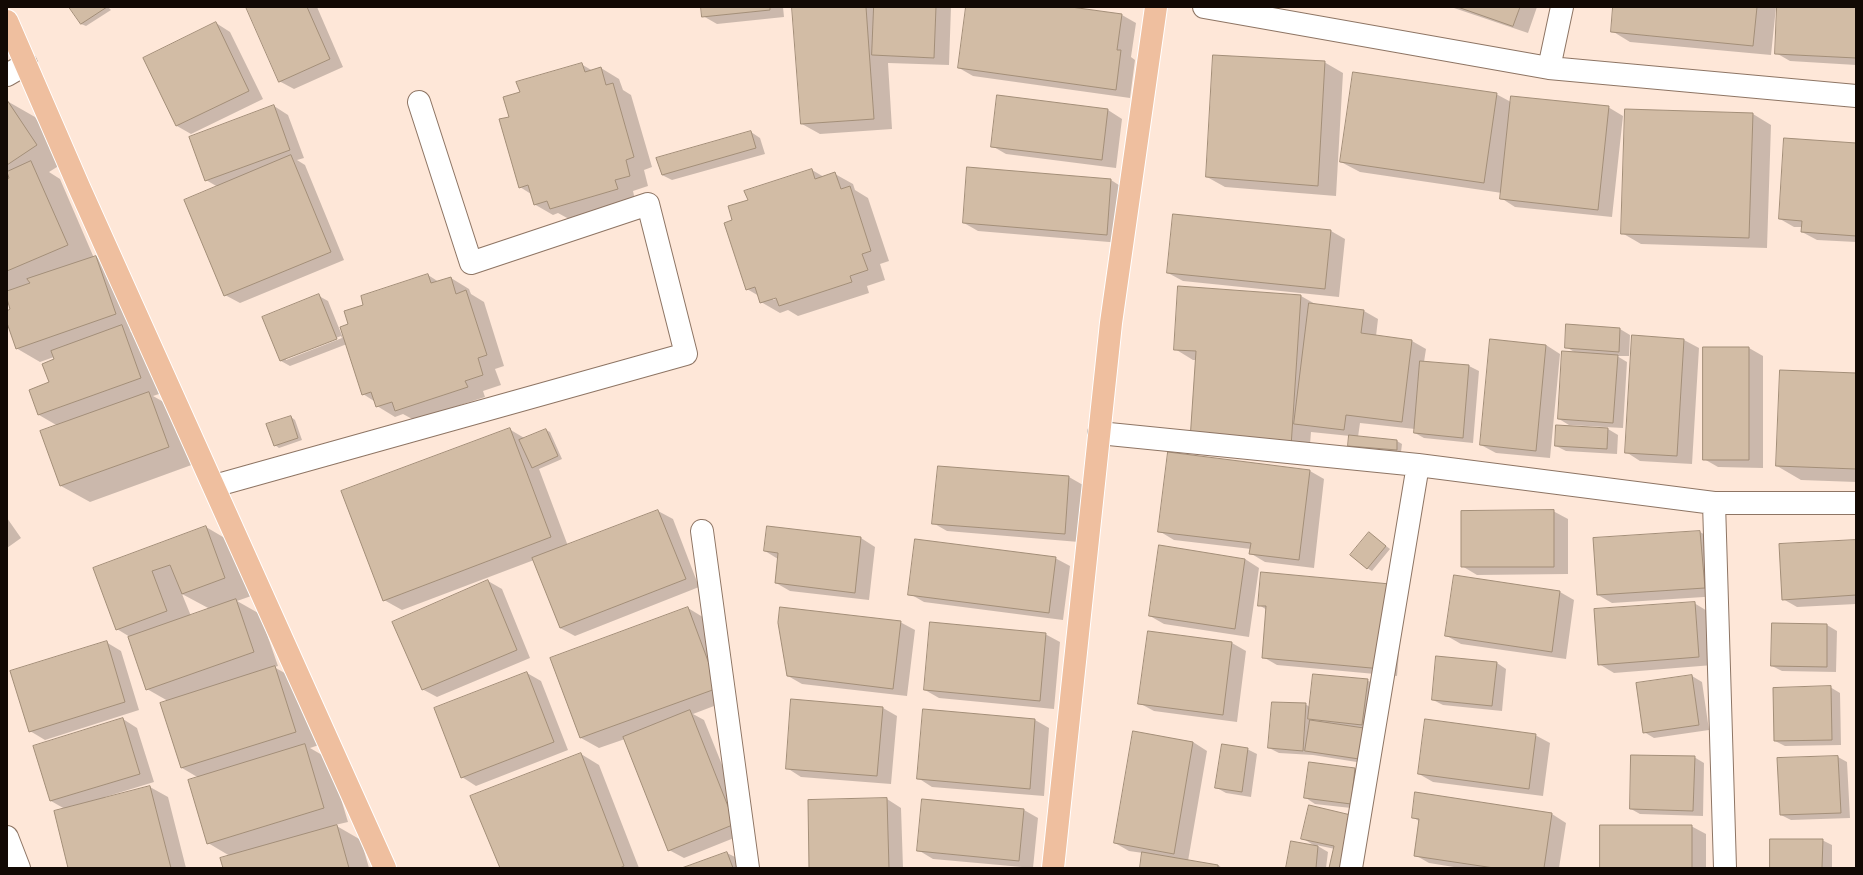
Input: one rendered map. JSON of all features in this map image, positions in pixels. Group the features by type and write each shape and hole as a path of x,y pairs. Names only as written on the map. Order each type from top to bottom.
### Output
{"main road":[{"path":"1053,868 1111,323 1156,7"},
{"path":"7,21 385,868"}],"street":[{"path":"1204,7 1549,68 1856,96"},
{"path":"1549,68 1562,7"},
{"path":"7,75 26,64"},
{"path":"214,486 686,354 648,204 471,263 419,102"},
{"path":"1099,433 1418,465 1714,503 1856,503"},
{"path":"1351,868 1418,465"},
{"path":"1714,503 1725,868"},
{"path":"702,531 748,868"},
{"path":"7,837 19,868"}],"building":[{"path":"69,7 107,7 81,24"},
{"path":"246,7 307,7 330,59 279,82"},
{"path":"701,7 770,7 770,10 702,17"},
{"path":"792,7 866,7 874,119 801,124"},
{"path":"874,7 936,7 934,58 872,55"},
{"path":"966,7 1071,7 1122,14 1117,50 1121,50 1116,90 958,68"},
{"path":"1458,7 1520,7 1513,26"},
{"path":"1613,7 1757,7 1753,46 1611,32"},
{"path":"1777,7 1856,7 1856,58 1775,54"},
{"path":"216,22 249,91 176,126 143,58"},
{"path":"1213,55 1325,61 1318,186 1206,177"},
{"path":"582,63 585,72 601,67 606,85 613,83 634,157 626,160 630,176 615,180 618,189 550,209 547,201 534,205 528,185 519,188 499,119 509,117 503,97 520,92 516,82"},
{"path":"1353,72 1497,93 1484,183 1340,162"},
{"path":"997,95 1108,109 1102,160 991,147"},
{"path":"1511,96 1609,106 1598,210 1500,199"},
{"path":"7,100 37,145 7,165"},
{"path":"274,105 290,150 205,181 189,137"},
{"path":"1625,109 1753,113 1749,238 1621,234"},
{"path":"751,131 756,148 662,175 656,158"},
{"path":"1784,138 1856,143 1856,236 1801,232 1802,221 1779,219"},
{"path":"291,155 331,252 224,296 184,200"},
{"path":"31,161 68,245 7,271 7,179 9,178 7,172"},
{"path":"967,167 1111,179 1107,235 963,223"},
{"path":"812,169 815,179 835,172 841,189 850,186 871,251 862,254 868,270 850,276 852,282 779,306 776,298 760,303 755,287 746,290 724,223 732,220 728,206 748,200 744,191"},
{"path":"1173,214 1331,230 1325,289 1167,273"},
{"path":"96,256 116,314 16,349 7,323 7,311 10,309 7,299 7,291 30,283 27,279"},
{"path":"428,274 431,283 451,277 456,294 466,290 487,355 478,358 483,375 465,381 468,387 395,411 392,402 376,407 371,392 362,395 340,327 348,324 344,311 363,305 361,296"},
{"path":"1178,286 1301,295 1291,447 1190,440 1196,351 1174,350"},
{"path":"319,294 337,339 280,361 262,317"},
{"path":"1309,303 1364,310 1361,333 1412,340 1402,422 1346,415 1344,430 1294,424"},
{"path":"1566,324 1620,328 1619,352 1565,348"},
{"path":"122,325 141,378 38,415 29,390 49,382 42,364 54,359 51,351"},
{"path":"1632,335 1684,339 1677,456 1625,453"},
{"path":"1490,339 1546,345 1536,451 1480,445"},
{"path":"1703,347 1749,347 1749,460 1703,460"},
{"path":"1562,351 1618,355 1613,423 1558,419"},
{"path":"1420,361 1469,365 1463,438 1414,433"},
{"path":"1780,370 1856,373 1856,469 1776,466"},
{"path":"149,392 169,447 60,486 40,431"},
{"path":"291,416 298,438 274,446 266,424"},
{"path":"1556,425 1608,428 1607,449 1555,446"},
{"path":"510,428 551,537 383,601 341,491"},
{"path":"546,429 558,456 532,468 519,440"},
{"path":"1349,435 1397,440 1397,450 1348,446"},
{"path":"1168,452 1310,470 1299,560 1249,554 1251,543 1158,532"},
{"path":"938,466 1069,476 1065,534 932,524"},
{"path":"658,510 686,579 560,628 532,558"},
{"path":"1554,510 1554,567 1461,567 1461,511"},
{"path":"206,526 225,578 182,594 170,565 152,571 167,611 116,630 93,568"},
{"path":"767,526 861,537 855,593 775,583 778,553 764,551"},
{"path":"1700,531 1705,588 1597,595 1593,538"},
{"path":"1369,532 1386,546 1367,569 1350,555"},
{"path":"915,539 1056,557 1049,613 908,595"},
{"path":"1856,540 1856,595 1782,600 1779,544"},
{"path":"1159,545 1245,559 1235,629 1149,616"},
{"path":"1261,572 1390,584 1382,669 1262,658 1266,606 1258,606"},
{"path":"1454,575 1560,591 1552,652 1445,636"},
{"path":"488,580 517,650 422,690 392,622"},
{"path":"236,599 254,652 146,690 128,637"},
{"path":"1695,602 1699,657 1598,665 1594,609"},
{"path":"688,607 718,688 580,738 550,658"},
{"path":"780,607 901,621 893,689 787,676 778,623"},
{"path":"930,622 1046,633 1040,701 924,690"},
{"path":"1772,623 1827,624 1827,667 1771,666"},
{"path":"1148,631 1232,642 1223,715 1138,704"},
{"path":"107,641 125,702 29,732 10,671"},
{"path":"1436,656 1497,662 1492,706 1432,700"},
{"path":"275,666 296,732 181,768 160,703"},
{"path":"527,672 554,742 461,778 434,708"},
{"path":"1313,674 1368,679 1362,725 1308,719"},
{"path":"1692,675 1699,725 1643,733 1636,683"},
{"path":"1831,686 1832,740 1774,741 1773,688"},
{"path":"791,699 883,707 877,776 786,769"},
{"path":"1272,702 1306,703 1303,751 1268,748"},
{"path":"923,709 1035,719 1030,789 917,779"},
{"path":"690,710 735,824 668,851 623,737"},
{"path":"123,718 140,774 50,801 33,746"},
{"path":"1425,719 1536,734 1529,789 1418,774"},
{"path":"1310,720 1364,728 1359,759 1305,751"},
{"path":"1133,731 1193,742 1174,854 1114,843"},
{"path":"305,744 324,808 207,844 188,780"},
{"path":"1222,744 1248,748 1242,792 1215,788"},
{"path":"581,753 624,866 620,868 500,868 470,796"},
{"path":"1631,755 1695,756 1693,811 1630,809"},
{"path":"1838,756 1841,813 1780,815 1777,758"},
{"path":"1309,762 1355,768 1351,804 1304,798"},
{"path":"150,786 171,868 68,868 54,811"},
{"path":"1415,792 1552,813 1544,868 1494,868 1414,856 1419,819 1412,818"},
{"path":"887,798 889,868 809,868 808,800"},
{"path":"922,799 1024,809 1019,861 917,851"},
{"path":"1309,805 1355,816 1342,868 1329,868 1334,846 1301,839"},
{"path":"337,825 349,868 223,868 220,858"},
{"path":"1600,825 1692,825 1692,868 1600,868"},
{"path":"1770,839 1823,839 1822,868 1770,868"},
{"path":"1291,841 1318,846 1316,868 1286,868"},
{"path":"727,852 733,868 682,868"},
{"path":"1142,852 1218,865 1218,868 1140,868"}]}
